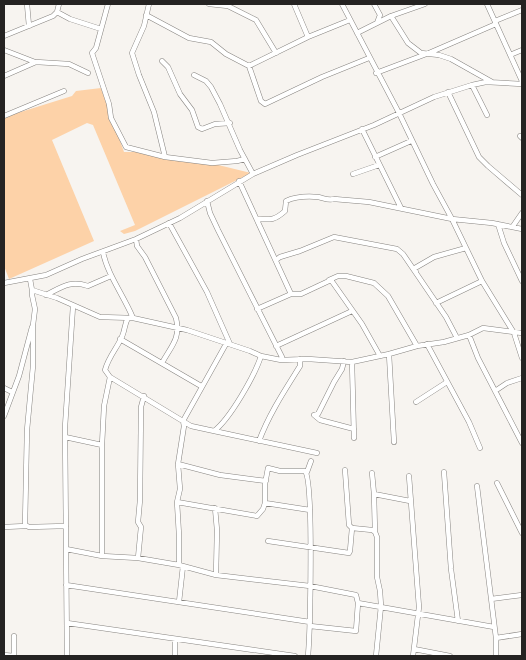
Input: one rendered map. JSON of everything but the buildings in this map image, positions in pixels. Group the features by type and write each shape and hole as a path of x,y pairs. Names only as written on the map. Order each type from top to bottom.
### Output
{"street":[{"path":"27,4 29,26"},
{"path":"4,36 53,16 57,12 59,4"},
{"path":"108,4 96,48 92,53 109,104 111,118 126,147 165,157 212,163 245,159"},
{"path":"149,4 144,26 132,53 154,112 165,157"},
{"path":"209,4 228,6 256,20 276,53"},
{"path":"294,4 308,37"},
{"path":"342,4 358,32 376,73 482,281 514,333 522,358"},
{"path":"374,4 380,15 377,24"},
{"path":"358,32 415,5 425,4"},
{"path":"4,283 30,280 46,275 136,240 253,174 374,125 448,92 486,82 522,83 487,4"},
{"path":"376,73 429,53 522,10"},
{"path":"57,12 70,19 101,29"},
{"path":"146,15 189,38 211,42 226,54 249,66 262,101 265,104 322,77 369,58"},
{"path":"391,16 408,43 421,53 429,53 460,63 494,83"},
{"path":"249,66 308,37 350,20"},
{"path":"4,50 36,62 69,64 88,73"},
{"path":"510,55 522,50"},
{"path":"162,61 168,67 180,94 192,110 198,127 202,129 214,124 230,124"},
{"path":"4,76 36,62"},
{"path":"194,75 206,81 211,87 253,174"},
{"path":"483,76 486,82"},
{"path":"472,85 487,115"},
{"path":"4,116 64,91"},
{"path":"448,92 479,157 522,195"},
{"path":"362,129 401,208"},
{"path":"375,157 411,141"},
{"path":"353,174 379,164"},
{"path":"239,181 291,294"},
{"path":"258,219 271,220 280,216 285,211 286,202 296,196 369,202 452,219 513,226 522,229"},
{"path":"207,201 210,213 282,357 281,360"},
{"path":"513,226 522,213"},
{"path":"169,223 207,292 228,344"},
{"path":"498,224 504,243 522,281"},
{"path":"276,260 334,237 397,249 403,254 436,302 457,338"},
{"path":"136,240 137,246 176,318 178,329 173,345 162,363"},
{"path":"416,274 417,266 434,257 466,248"},
{"path":"103,252 112,276 121,292 130,318"},
{"path":"46,295 65,285 78,283 88,286 112,276"},
{"path":"257,309 291,294 301,294 338,276 346,276 374,283 388,296 417,346"},
{"path":"26,526 25,475 35,309 30,280"},
{"path":"327,281 330,280 352,311 372,340 380,356"},
{"path":"436,302 482,281"},
{"path":"32,290 57,298 100,317 130,318 178,329 261,356 281,360 300,359 352,362 457,338 483,328 522,333"},
{"path":"67,656 65,437 73,306"},
{"path":"276,346 352,311"},
{"path":"130,318 124,325 123,335 107,362 105,370 110,377 191,426 317,453"},
{"path":"4,416 19,376 33,325"},
{"path":"468,335 522,443"},
{"path":"120,338 201,386"},
{"path":"179,602 181,566 177,502 180,489 178,464 182,447 183,421 201,386 228,344"},
{"path":"427,344 469,422 480,448"},
{"path":"389,354 394,442"},
{"path":"214,432 252,378 261,356"},
{"path":"259,441 271,413 300,366 300,359"},
{"path":"344,362 318,414 314,415 320,420 354,429"},
{"path":"352,362 354,438"},
{"path":"102,556 102,445 104,406 110,377"},
{"path":"495,391 507,383 522,378"},
{"path":"416,402 447,382"},
{"path":"4,388 12,392"},
{"path":"138,558 141,527 138,522 138,514 140,500 141,407 144,396"},
{"path":"65,437 102,445"},
{"path":"308,656 310,624 310,510 307,472 311,461"},
{"path":"178,464 220,475 266,481"},
{"path":"177,502 257,516 265,503 268,468 280,471 307,472"},
{"path":"268,541 349,553 352,528 349,525 345,470"},
{"path":"372,472 378,552 377,576 381,606 376,656"},
{"path":"444,472 451,569 458,621"},
{"path":"409,476 418,595 418,614 412,656"},
{"path":"497,483 522,533"},
{"path":"477,486 496,638 496,656"},
{"path":"374,494 410,501"},
{"path":"265,503 310,510"},
{"path":"215,508 217,530 216,575"},
{"path":"4,527 66,526"},
{"path":"352,528 375,532"},
{"path":"66,549 102,556 138,558 216,575 310,586 354,594 358,603 356,631 66,585"},
{"path":"491,599 522,595"},
{"path":"358,603 494,627"},
{"path":"67,624 295,656"},
{"path":"496,638 522,634"},
{"path":"4,655 14,656 14,636"},
{"path":"175,640 175,656"},
{"path":"414,649 450,656"}],"shaded area":[{"path":"101,88 124,152 141,152 183,162 206,162 251,173 135,231 124,234 120,231 135,225 93,125 87,123 52,140 94,241 9,279 4,266 4,119 11,115 72,96 76,91"}]}
